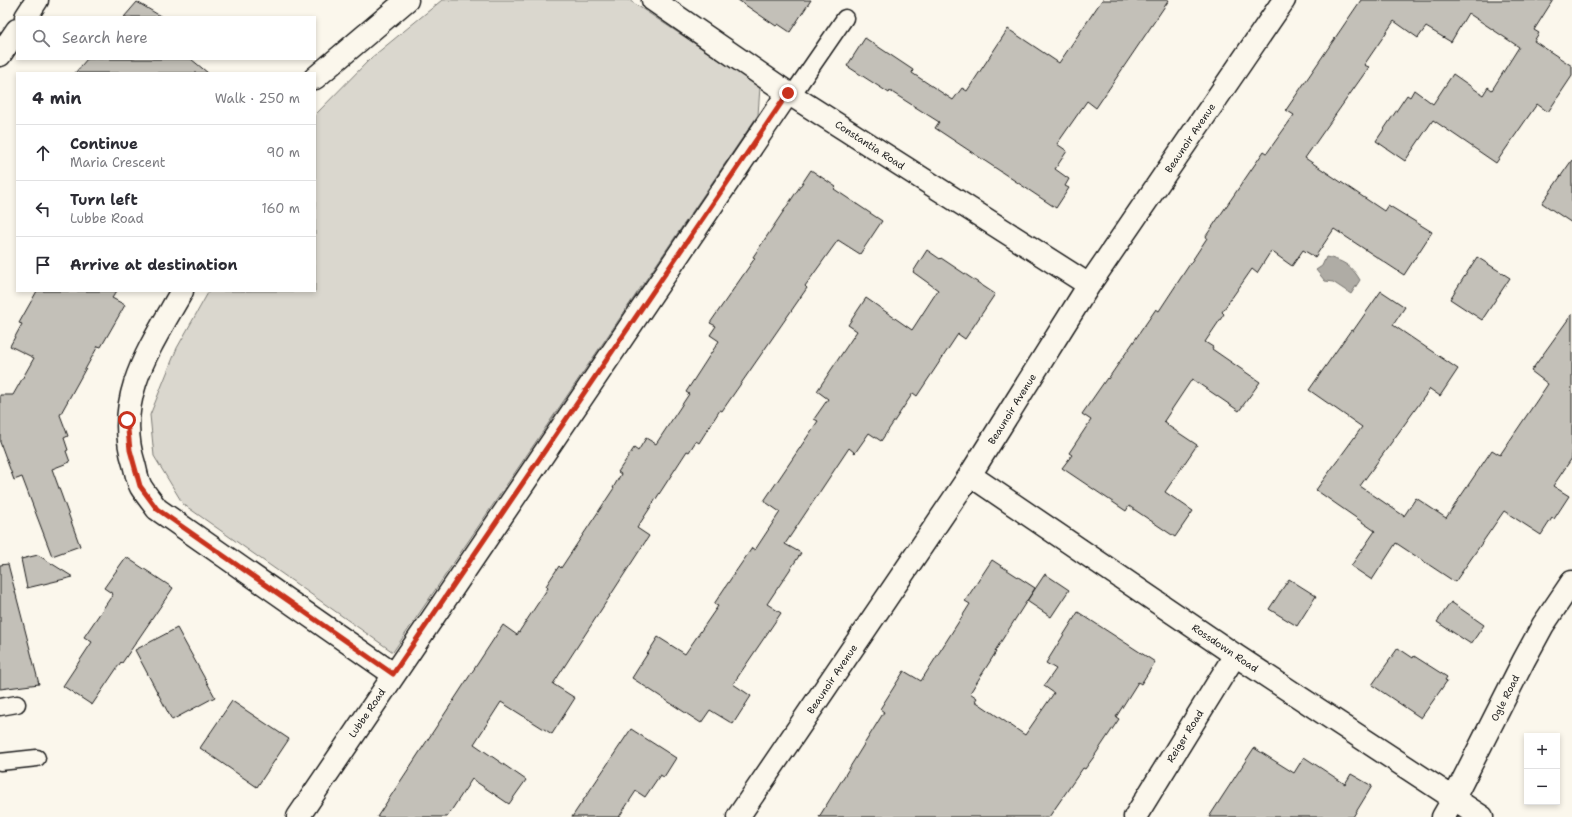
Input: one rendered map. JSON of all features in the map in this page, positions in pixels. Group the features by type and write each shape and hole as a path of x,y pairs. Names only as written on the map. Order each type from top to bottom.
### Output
{"street":[{"path":"27,16 37,0"},
{"path":"316,77 407,0"},
{"name":"Constantia Road","path":"653,0 790,94 1089,285"},
{"name":"Beaunoir Avenue","path":"738,817 970,476 1089,285 1284,0"},
{"path":"0,55 16,31"},
{"name":"Lubbe Road","path":"298,817 393,674 790,94"},
{"path":"181,292 143,361 133,388 127,420 130,450 140,486 157,509 393,674"},
{"name":"Rossdown Road","path":"970,476 1235,655 1482,817"},
{"name":"Ogle Road","path":"1443,817 1543,625 1572,582"},
{"name":"Reiger Road","path":"1135,817 1235,655"}],"lane":[{"path":"790,94 845,18"},
{"path":"0,707 17,704"},
{"path":"0,762 37,758"}],"shaded area":[{"path":"442,0 629,0 760,87 758,115 393,652 183,504 154,456 150,415 177,348 208,292 316,292 316,114 371,58"},
{"path":"1326,257 1346,264 1357,275 1360,280 1351,294 1333,282 1325,281 1316,270 1322,266"}],"building":[{"path":"738,0 811,0 790,32 778,24 776,26"},
{"path":"1102,0 1169,0 1096,108 1087,101 1057,144 1067,151 1055,169 1069,179 1065,186 1069,188 1056,208 935,128 939,122 890,91 889,93 847,66 865,38 913,70 912,73 953,100 962,88 967,91 1008,29 1059,63"},
{"path":"1361,0 1553,0 1534,30 1539,33 1534,41 1572,66 1572,76 1548,112 1537,104 1496,163 1433,120 1405,161 1376,141 1407,95 1410,97 1414,90 1433,104 1453,74 1483,95 1488,87 1492,90 1519,47 1468,13 1451,42 1426,27 1418,38 1394,21 1364,65 1369,67 1305,158 1384,211 1388,205 1432,232 1404,275 1334,229 1315,257 1303,250 1292,266 1271,251 1257,273 1252,269 1222,312 1224,314 1205,342 1213,347 1212,349 1260,382 1239,411 1192,379 1164,421 1168,424 1167,425 1197,445 1165,492 1193,511 1175,537 1129,506 1126,511 1062,468 1072,455 1069,453 1091,420 1082,414 1156,309 1159,311 1207,238 1206,236 1264,151 1267,153 1294,115 1286,110"},
{"path":"137,2 160,16 125,16"},
{"path":"86,60 192,60 207,72 76,72"},
{"path":"1572,160 1572,223 1542,203"},
{"path":"811,170 836,187 834,189 882,221 860,254 838,240 805,286 807,288 722,411 720,410 699,443 696,441 689,452 687,451 637,528 649,536 553,684 575,698 552,734 501,702 474,744 526,780 509,804 472,779 447,817 377,817 503,625 517,635 548,588 546,586 559,566 561,568 614,488 621,474 618,472 634,448 638,451 646,438 656,444 689,394 686,392 719,341 710,335 716,326 710,323 755,258 753,257"},
{"path":"927,250 995,294 965,339 958,334 917,396 913,393 881,441 869,433 855,453 849,448 785,544 801,553 767,604 781,613 733,684 751,696 733,724 710,710 701,723 632,678 658,637 685,654 718,606 714,604 732,577 752,548 755,550 780,512 764,501 818,421 814,419 828,399 817,391 857,331 848,325 866,298 912,330 938,290 913,272"},
{"path":"1477,257 1510,278 1482,320 1450,299"},
{"path":"1381,291 1405,307 1393,325 1458,369 1440,396 1430,389 1360,486 1404,516 1416,498 1446,518 1492,450 1500,455 1548,384 1531,371 1572,314 1572,458 1553,486 1569,496 1554,519 1552,518 1541,535 1504,511 1455,582 1396,543 1372,580 1351,566 1375,531 1316,490 1362,427 1309,390 1351,330 1353,331"},
{"path":"36,292 116,292 112,298 125,305 101,347 98,346 60,415 68,436 64,438 68,450 66,451 70,462 52,469 80,546 52,556 22,477 14,480 0,442 0,395 13,395 34,358 10,346 22,324 19,323"},
{"path":"38,555 73,577 27,588 21,559"},
{"path":"126,557 173,588 92,705 63,686 92,642 84,637 113,594 104,588"},
{"path":"992,560 1035,588 970,693 977,698 975,701 1025,735 1054,693 1044,686 1056,669 1046,663 1078,612 1155,662 1141,684 1138,682 1116,717 1119,719 1093,758 1085,769 1083,768 1049,817 819,817 884,712 880,709 904,671 921,681 970,604 965,601"},
{"path":"8,564 39,684 0,689 0,565"},
{"path":"1045,574 1069,590 1051,617 1027,601"},
{"path":"1289,579 1316,596 1297,626 1269,609"},
{"path":"1451,602 1484,625 1471,644 1437,622"},
{"path":"177,628 215,697 172,720 135,650"},
{"path":"1398,648 1413,658 1414,656 1447,677 1445,680 1447,681 1421,718 1372,685"},
{"path":"232,701 289,739 257,787 200,748"},
{"path":"631,729 676,758 664,777 660,775 645,797 636,791 619,817 572,817"},
{"path":"1254,748 1294,773 1304,757 1345,784 1351,774 1372,786 1353,817 1209,817"}],"route":[{"path":"127,420 130,450 140,486 157,509 393,674 788,93"}]}
